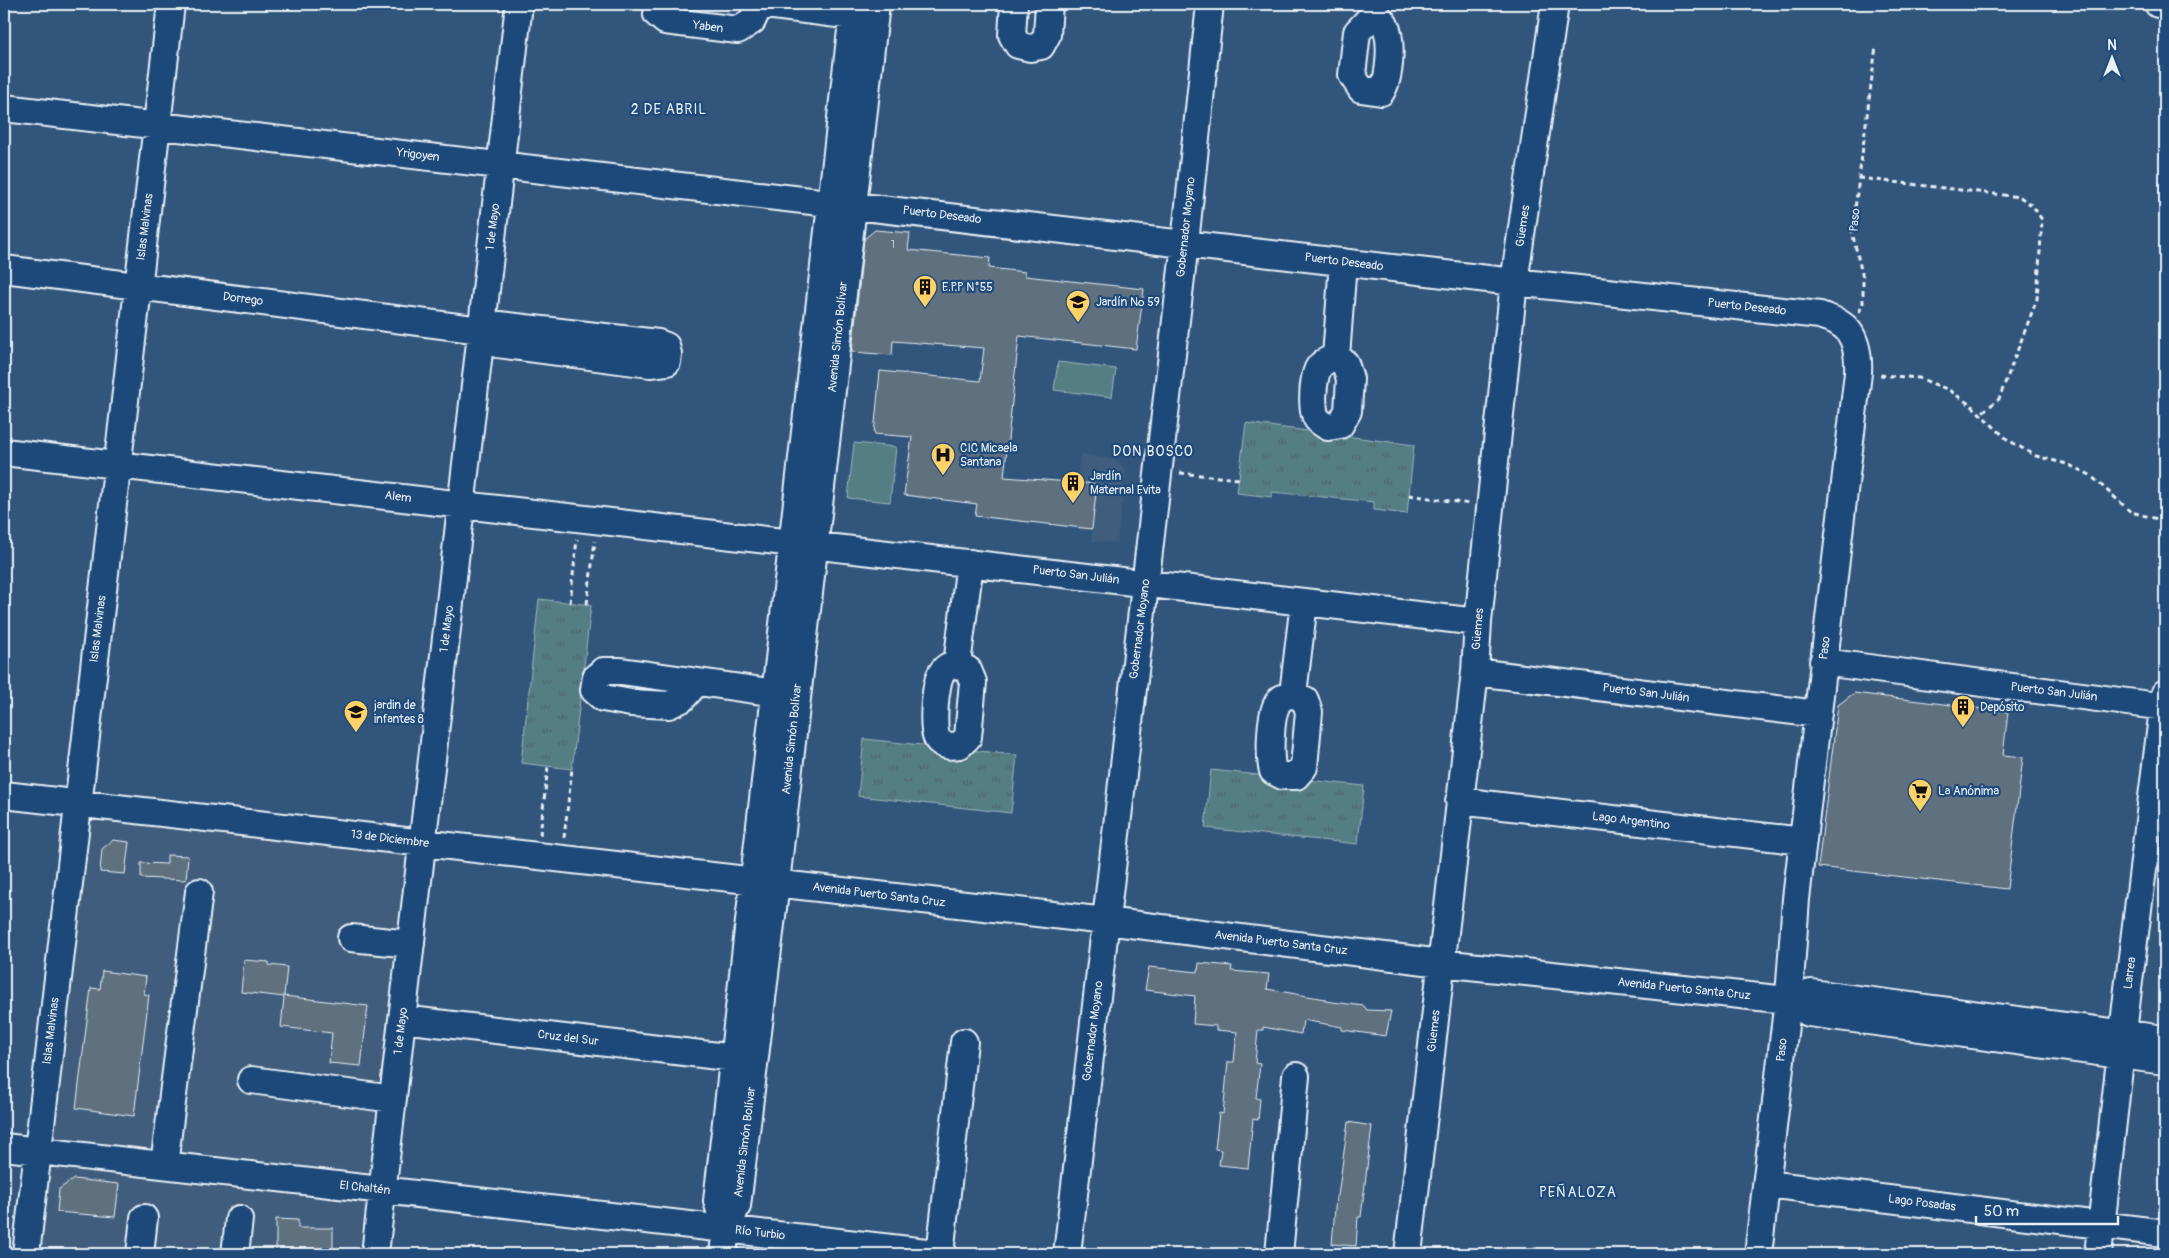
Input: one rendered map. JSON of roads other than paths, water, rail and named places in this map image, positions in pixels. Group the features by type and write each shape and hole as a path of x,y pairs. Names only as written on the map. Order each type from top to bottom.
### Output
{"street":[{"name":"Islas Malvinas","path":"26,1254 171,4"},
{"name":"1 de Mayo","path":"375,1254 519,4"},
{"name":"Yaben","path":"659,4 657,14 665,21 738,30 752,20 759,4 853,10"},
{"name":"Avenida Simón Bolívar","path":"842,204 876,4"},
{"path":"1014,4 1012,34 1018,45 1030,48 1041,46 1047,35 1049,4"},
{"name":"Gobernador Moyano","path":"1067,1254 1185,243 1210,4"},
{"name":"Güemes","path":"1408,1254 1475,672 1478,622 1514,282 1555,4"},
{"path":"2158,4 2165,5"},
{"name":"Avenida Simón Bolívar","path":"724,1242 717,1201 734,1058 765,882 804,544 842,204 853,10"},
{"name":"Yrigoyen","path":"4,108 842,204"},
{"name":"Puerto Deseado","path":"842,204 1514,282 1820,315 1840,323 1851,334"},
{"path":"1336,357 1343,262"},
{"name":"Dorrego","path":"4,269 481,330 499,325 658,343 666,346 667,362 650,364 497,344 481,330"},
{"name":"Paso","path":"1758,1254 1823,662 1858,373 1859,358 1851,334"},
{"name":"Alem","path":"4,452 804,544"},
{"name":"Avenida Simón Bolívar","path":"724,1242 737,1206 765,882 776,693 804,544"},
{"name":"Puerto San Julián","path":"804,544 1478,622"},
{"path":"957,664 970,563"},
{"path":"1293,694 1304,602"},
{"name":"Puerto San Julián","path":"1823,662 2165,702"},
{"name":"Puerto San Julián","path":"1475,672 1818,714"},
{"path":"696,683 776,693"},
{"name":"Larrea","path":"2098,1254 2122,1045 2154,863 2165,702"},
{"name":"13 de Diciembre","path":"4,794 765,882"},
{"name":"Lago Argentino","path":"1459,801 1803,841"},
{"name":"Avenida Puerto Santa Cruz","path":"765,882 1106,921 1441,963 1787,1000 1809,1013 2122,1045 2165,1039"},
{"path":"164,1165 199,892"},
{"path":"351,938 411,944"},
{"name":"Cruz del Sur","path":"402,1019 734,1058"},
{"path":"940,1254 964,1042"},
{"name":"Avenida Puerto Santa Cruz","path":"2122,1045 2165,1061"},
{"path":"1279,1254 1296,1076"},
{"path":"251,1080 393,1099"},
{"name":"El Chaltén","path":"4,1147 382,1190 724,1242"},
{"name":"Lago Posadas","path":"1767,1184 2165,1233"},
{"path":"140,1254 144,1218"},
{"path":"235,1254 239,1219"},
{"name":"Río Turbio","path":"724,1242 944,1254"}],"place":[{"name":"E.P.P N°55","path":"925,308"},
{"name":"Jardín Nº 59","path":"1078,323"},
{"name":"CIC Micaela Santana","path":"943,476"},
{"name":"Jardín Maternal Evita","path":"1073,504"},
{"name":"Depósito","path":"1963,728"},
{"name":"jardin de infantes 8","path":"356,733"},
{"name":"La Anónima","path":"1920,812"}],"district":[{"name":"2 DE ABRIL","path":"669,109"},
{"name":"DON BOSCO","path":"1153,451"},
{"name":"PEÑALOZA","path":"1578,1192"}]}
